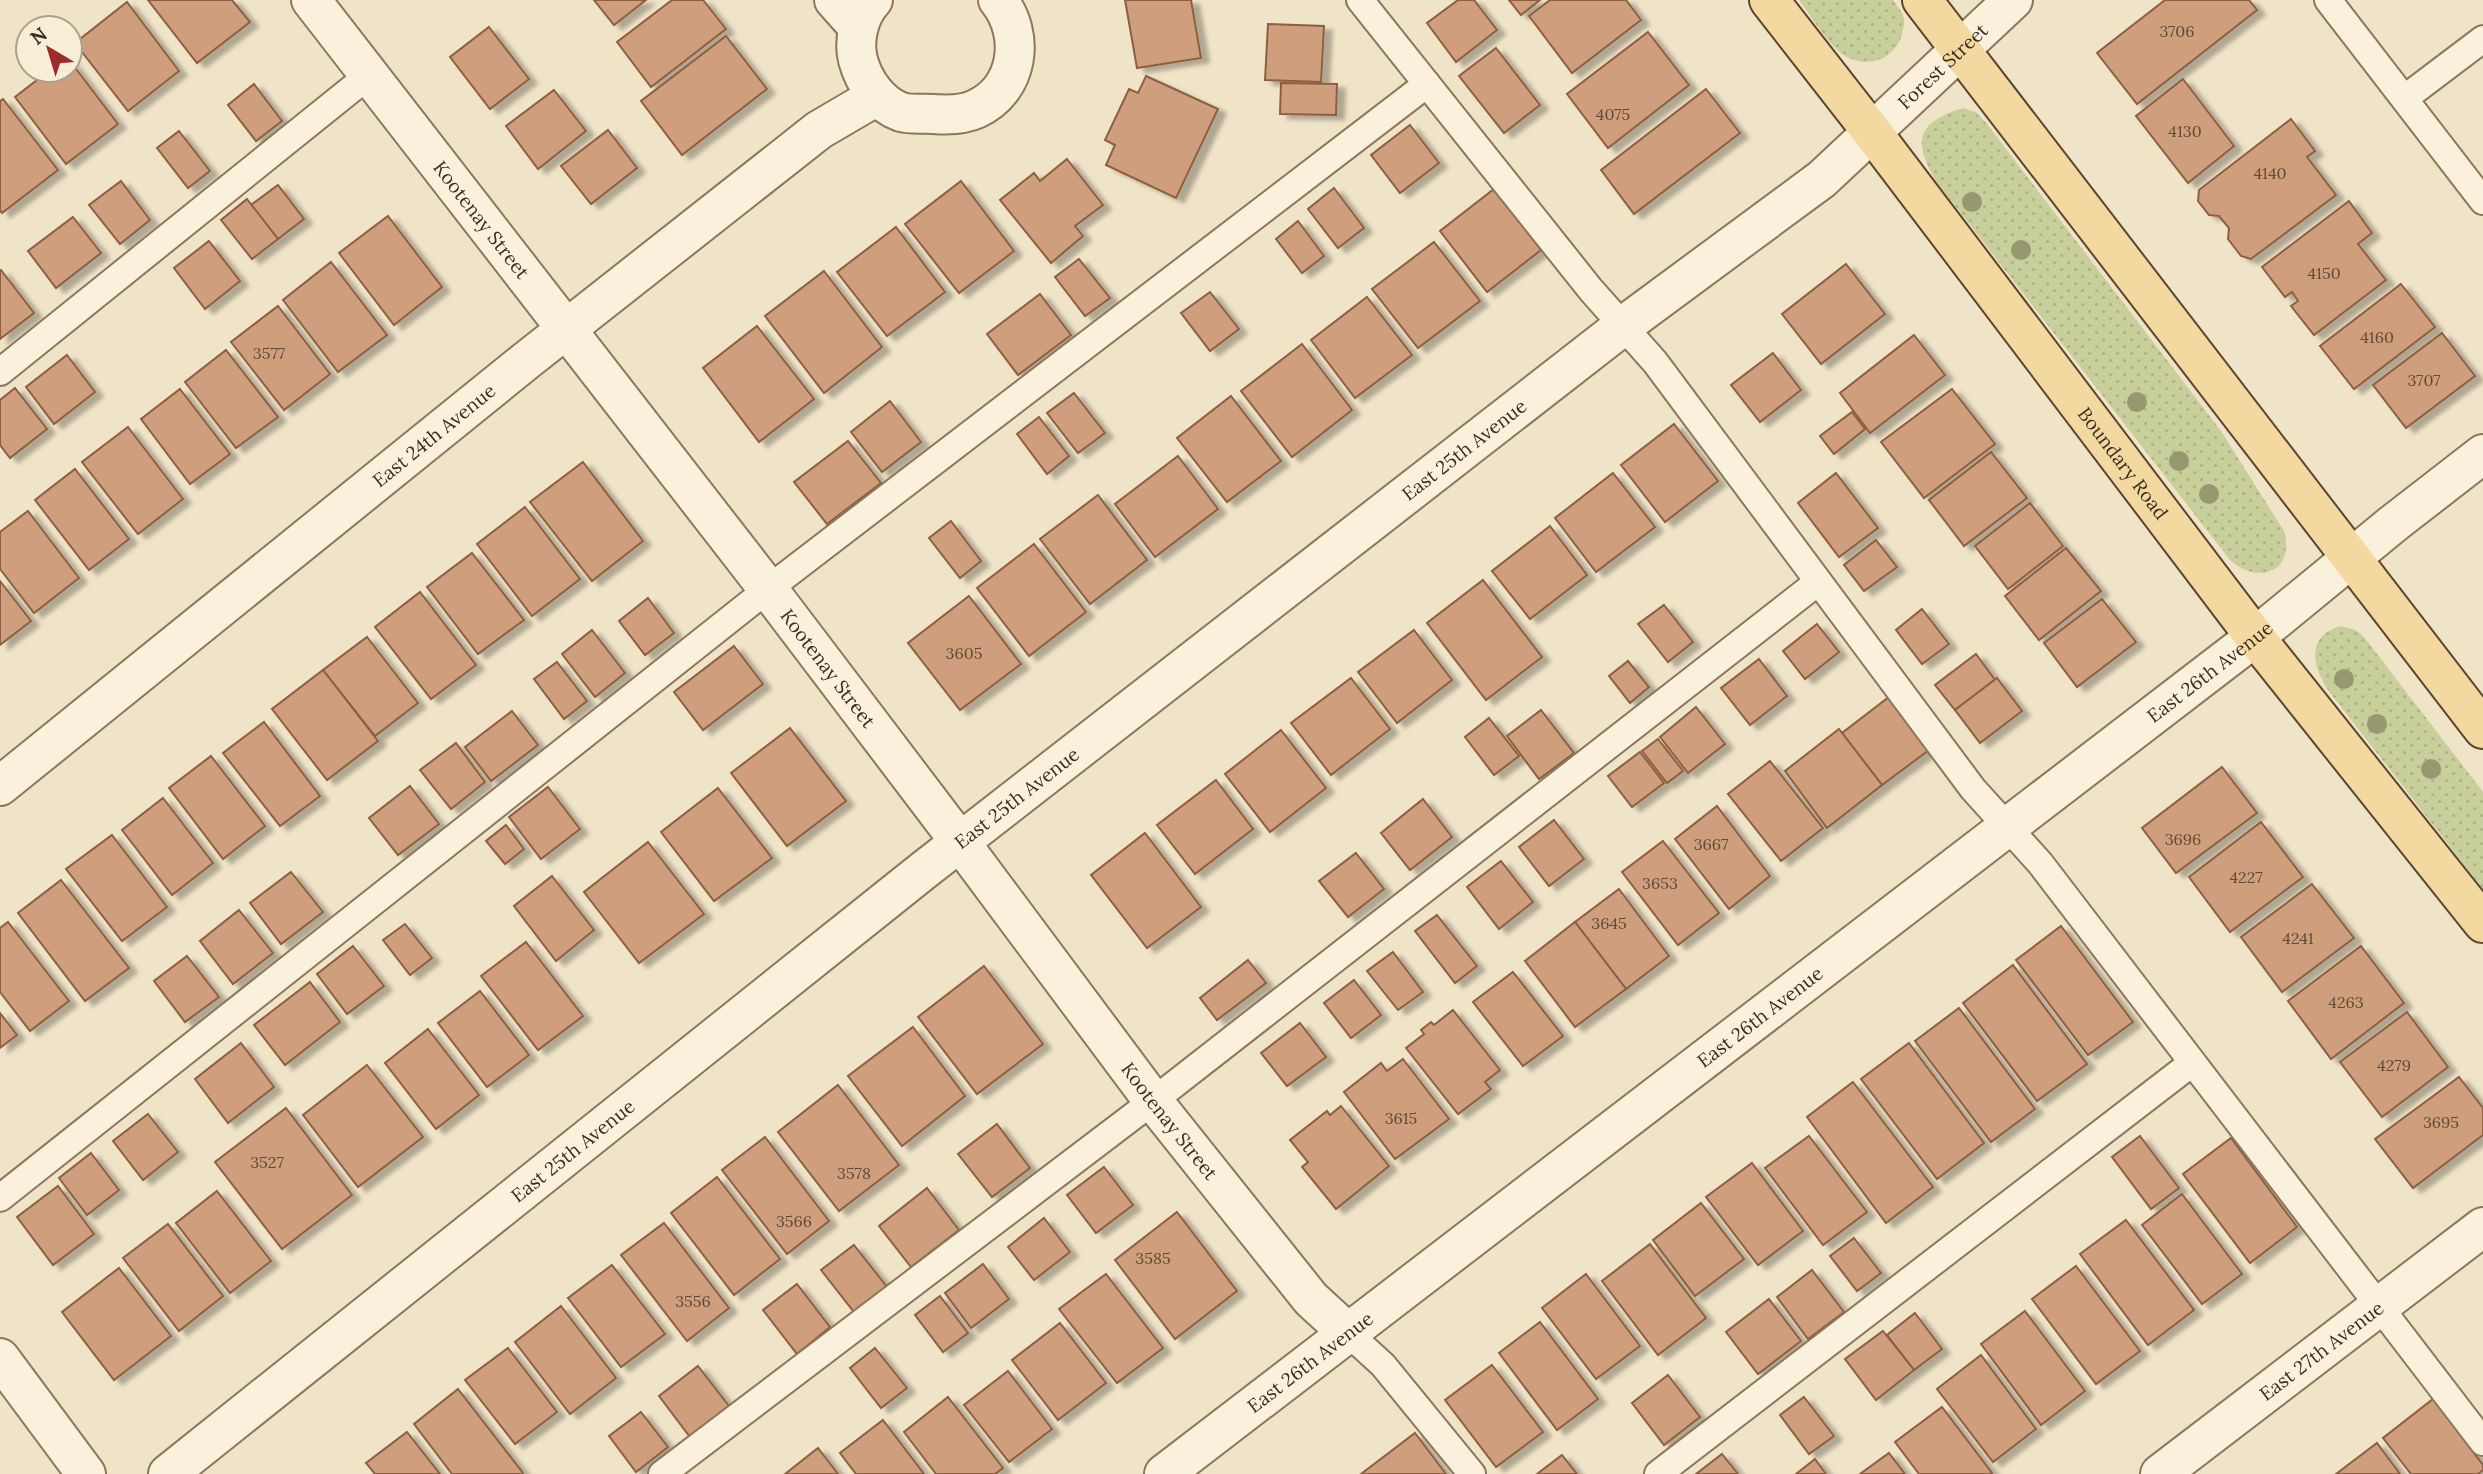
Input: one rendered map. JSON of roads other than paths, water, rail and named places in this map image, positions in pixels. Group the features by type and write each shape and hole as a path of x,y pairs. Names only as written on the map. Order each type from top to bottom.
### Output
{"main road":[{"name":"Boundary Road","path":"1769,0 2255,637 2483,923"},
{"path":"1922,0 2483,729"}],"street":[{"name":"Kootenay Street","path":"311,0 768,589 1153,1101 1311,1299 1348,1333"},
{"path":"855,9 856,52 863,76 877,96 901,111 949,115 976,109 999,92 1013,68 1016,40 1009,13 998,0"},
{"name":"Forest Street","path":"1872,132 2013,0"},
{"name":"East 24th Avenue","path":"0,786 566,329 819,130 877,96"},
{"name":"East 25th Avenue","path":"168,1474 960,842 1623,326 1822,178 1872,132"},
{"name":"East 26th Avenue","path":"1164,1474 2255,637 2483,454"},
{"name":"East 27th Avenue","path":"2160,1474 2483,1227"},
{"path":"0,1358 86,1474"}],"lane":[{"path":"1360,0 1591,290 1655,362 1973,789 2040,863 2483,1442"},
{"path":"2328,0 2483,201"},
{"path":"2406,98 2483,39"},
{"path":"0,372 369,75"},
{"path":"0,1198 768,589 1427,84"},
{"path":"662,1474 1153,1101 1818,582"},
{"path":"1658,1474 2192,1063"},
{"path":"1348,1333 1383,1365 1472,1474"}]}
